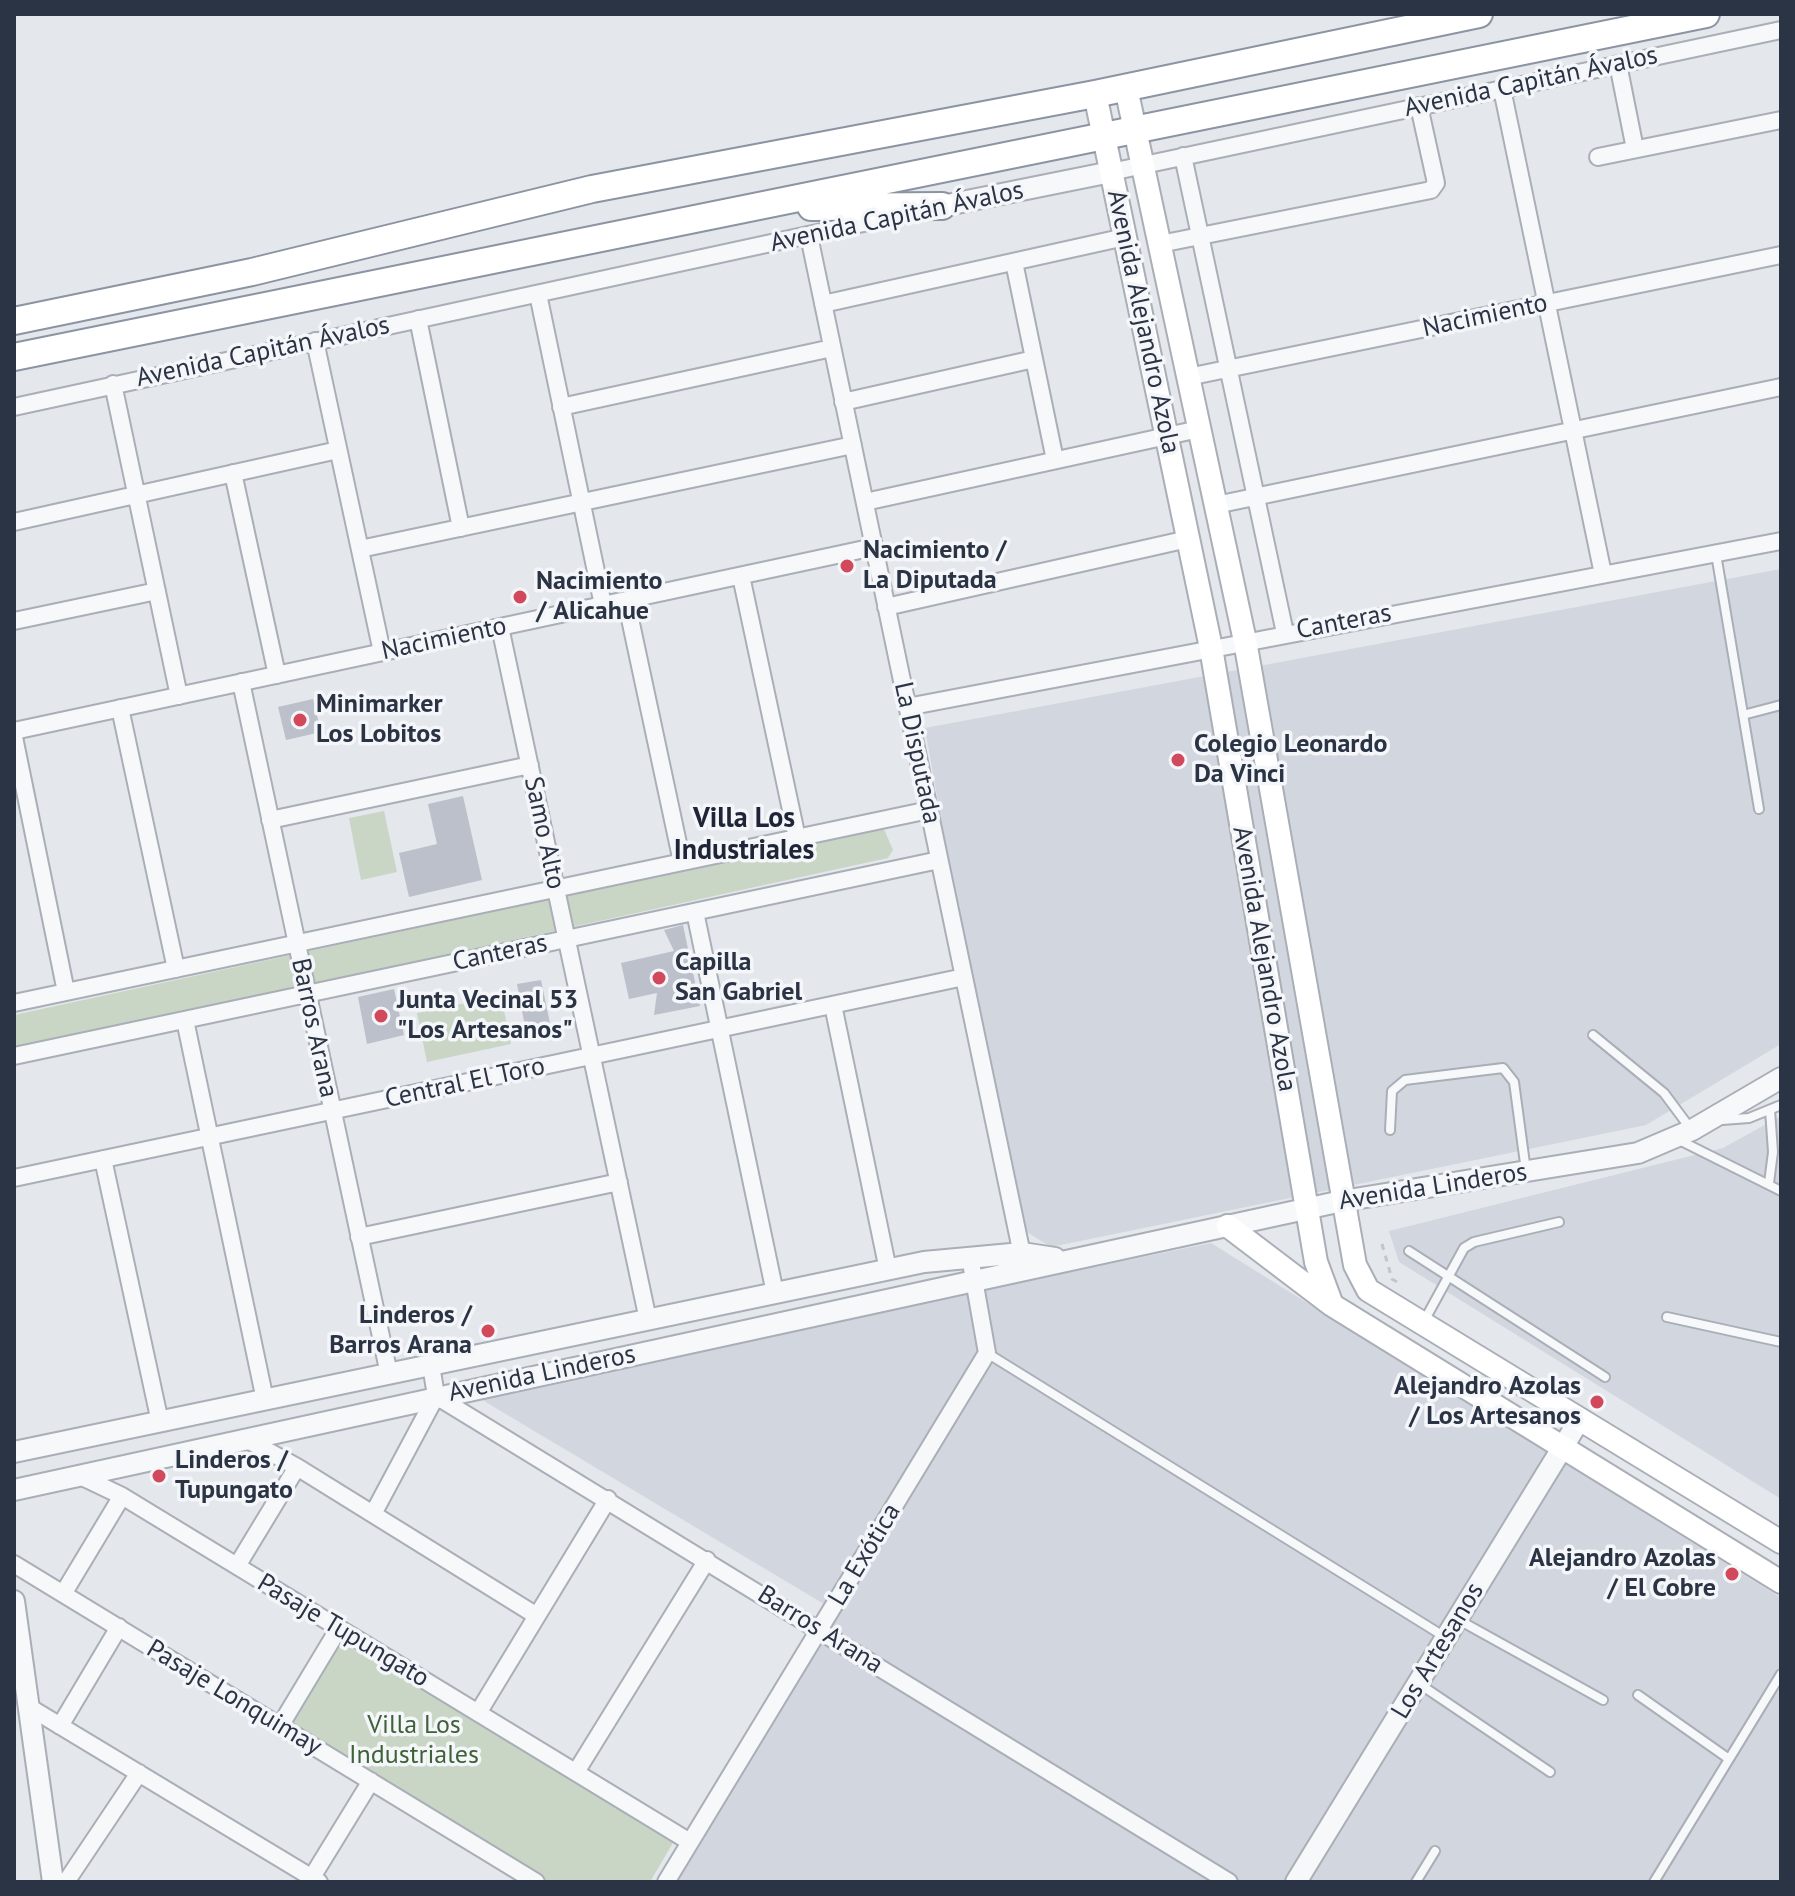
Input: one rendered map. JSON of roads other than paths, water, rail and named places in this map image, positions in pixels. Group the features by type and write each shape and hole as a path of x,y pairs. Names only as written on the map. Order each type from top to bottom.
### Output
{"highway":[{"path":"14,321 252,272 592,189 1126,88 1479,14"},
{"name":"Avenida Capitán Ávalos","path":"14,357 1706,14"},
{"path":"747,208 942,206"}],"main road":[{"name":"Avenida Alejandro Azola","path":"1126,88 1245,641 1355,1265 1368,1290 1781,1542"},
{"name":"Avenida Alejandro Azola","path":"1095,94 1211,648 1316,1262 1332,1305"},
{"path":"1228,1226 1332,1305 1781,1582"}],"street":[{"name":"Avenida Capitán Ávalos","path":"14,407 942,206 1781,30"},
{"path":"1618,64 1635,149"},
{"path":"1502,89 1603,574"},
{"path":"1160,244 1431,190 1436,183 1419,106"},
{"path":"1598,157 1781,120"},
{"path":"1183,156 1285,633"},
{"name":"La Disputada","path":"809,236 1023,1262"},
{"path":"823,304 1125,237"},
{"name":"Nacimiento","path":"1188,377 1781,255"},
{"path":"1014,262 1055,460"},
{"path":"538,294 603,605"},
{"path":"418,319 461,528"},
{"path":"315,341 382,652"},
{"path":"561,407 832,348"},
{"path":"843,402 1034,359"},
{"path":"113,384 179,696"},
{"path":"1216,505 1781,387"},
{"path":"865,502 1199,429"},
{"path":"360,549 853,445"},
{"path":"14,522 338,450"},
{"path":"233,473 277,675"},
{"path":"886,607 1188,539"},
{"name":"Canteras","path":"907,707 1781,541"},
{"name":"Nacimiento","path":"14,734 120,708 874,547"},
{"path":"741,576 797,838"},
{"path":"14,621 157,591"},
{"path":"626,600 682,862"},
{"name":"Samo Alto","path":"500,627 648,1320"},
{"name":"Barros Arana","path":"241,682 389,1374"},
{"path":"120,708 176,969"},
{"path":"14,734 66,992"},
{"path":"270,820 530,765"},
{"name":"Canteras","path":"14,1003 929,810"},
{"name":"Canteras","path":"14,1056 939,860"},
{"path":"695,912 775,1293"},
{"name":"Central El Toro","path":"14,1178 964,977"},
{"path":"833,1005 888,1270"},
{"path":"185,1020 265,1400"},
{"name":"Avenida Linderos","path":"14,1452 888,1270 970,1257 1023,1262 1071,1260 1342,1201 1638,1153 1692,1130 1781,1078"},
{"path":"103,1159 160,1422"},
{"path":"359,1237 619,1182"},
{"path":"970,1257 987,1353"},
{"name":"Avenida Linderos","path":"14,1490 76,1474 974,1281 1023,1262"},
{"name":"La Exótica","path":"666,1882 987,1353"},
{"path":"373,1514 436,1396 431,1365"},
{"name":"Barros Arana","path":"436,1396 1229,1882"},
{"name":"Los Artesanos","path":"1296,1882 1580,1419"},
{"path":"244,1438 297,1467 537,1616"},
{"path":"237,1566 297,1467"},
{"name":"Pasaje Tupungato","path":"76,1474 122,1496 690,1842"},
{"path":"63,1594 122,1496"},
{"path":"478,1713 608,1499"},
{"path":"576,1772 707,1560"},
{"name":"Pasaje Lonquimay","path":"14,1564 536,1882"},
{"path":"14,1601 53,1882"},
{"path":"60,1726 119,1627"},
{"path":"280,1726 339,1628"},
{"path":"29,1707 314,1881 371,1781"},
{"path":"66,1882 139,1773"}],"lane":[{"path":"1716,553 1759,809"},
{"path":"1743,715 1781,705"},
{"path":"1593,1035 1664,1093 1692,1130 1781,1191"},
{"path":"1390,1130 1392,1091 1405,1080 1503,1068 1514,1082 1526,1172"},
{"path":"1692,1130 1749,1118 1781,1105"},
{"path":"1769,1183 1773,1152 1770,1110"},
{"path":"1423,1324 1464,1248 1474,1242 1559,1222"},
{"path":"1409,1251 1605,1377"},
{"path":"1667,1317 1781,1342"},
{"path":"987,1353 1446,1638"},
{"path":"1457,1619 1603,1700"},
{"path":"1654,1882 1781,1674"},
{"path":"1418,1683 1550,1772"},
{"path":"1638,1695 1729,1759"},
{"path":"1416,1882 1435,1851"}],"place":[{"name":"Nacimiento / La Diputada","path":"847,566"},
{"name":"Nacimiento / Alicahue","path":"520,597"},
{"name":"Minimarker Los Lobitos","path":"300,720"},
{"name":"Colegio Leonardo Da Vinci","path":"1178,760"},
{"name":"Capilla San Gabriel","path":"659,978"},
{"name":"Junta Vecinal 53 \"Los Artesanos\"","path":"381,1016"},
{"name":"Linderos / Barros Arana","path":"488,1331"},
{"name":"Alejandro Azolas / Los Artesanos","path":"1597,1402"},
{"name":"Linderos / Tupungato","path":"159,1476"},
{"name":"Alejandro Azolas / El Cobre","path":"1732,1574"}],"district":[{"name":"Villa Los Industriales","path":"744,835"}]}
